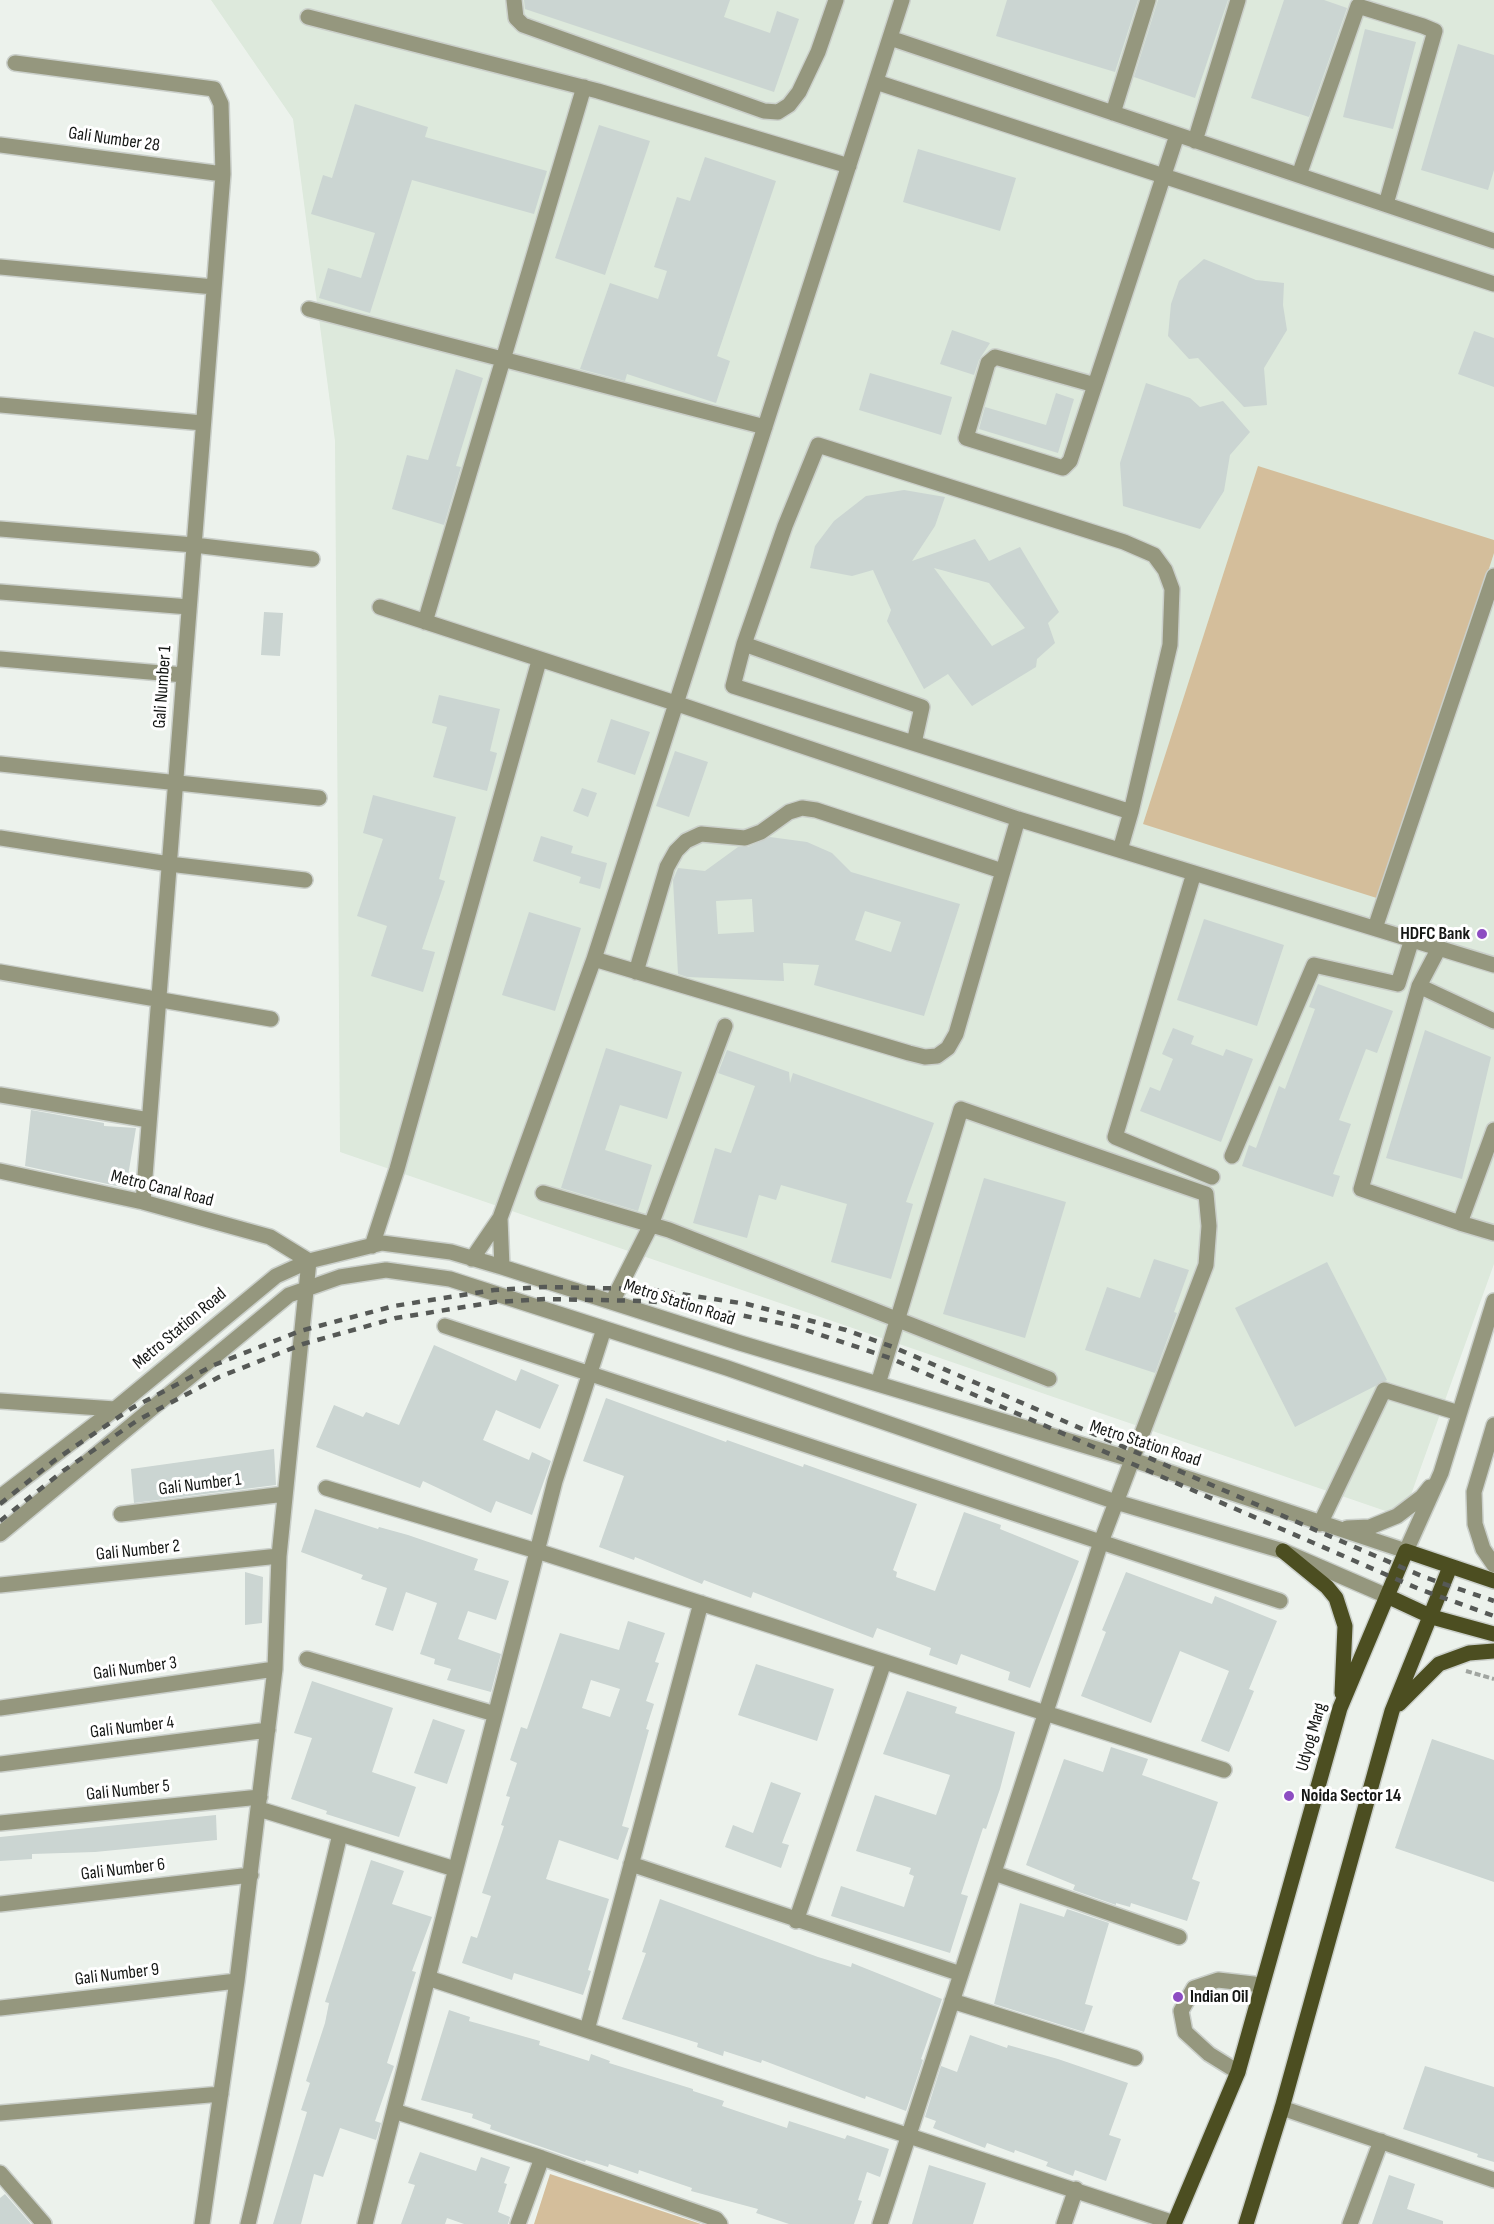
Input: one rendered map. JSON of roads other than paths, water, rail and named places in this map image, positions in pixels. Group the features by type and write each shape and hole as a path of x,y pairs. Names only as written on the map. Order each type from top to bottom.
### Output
{"main road":[{"path":"1283,1551 1328,1587 1341,1610 1345,1640 1341,1708"},
{"path":"1406,1551 1494,1581"},
{"name":"Udyog Marg","path":"1174,2224 1238,2072 1341,1708 1406,1551"},
{"path":"1246,2224 1282,2108 1392,1711 1432,1617 1450,1567"},
{"path":"1387,1596 1432,1617 1494,1634"},
{"path":"1392,1711 1439,1664 1469,1653 1494,1651"}],"street":[{"path":"513,0 516,18 523,25 764,111 778,112 789,105 799,92 818,52 836,0"},
{"path":"472,1258 500,1218 594,959 902,0"},
{"path":"1113,113 1148,0"},
{"path":"1195,141 1238,0"},
{"path":"1299,175 1358,6 1423,26 1435,30 1386,204"},
{"path":"308,17 584,87 849,166"},
{"path":"890,38 1494,241"},
{"name":"Gali Number 1","path":"15,63 214,89 221,104 223,174 143,1202"},
{"path":"876,82 1494,284"},
{"path":"425,622 584,87"},
{"path":"1095,386 995,357 988,363 966,438 1063,468 1070,460 1095,386 1162,175 1177,135"},
{"name":"Gali Number 28","path":"0,145 223,174"},
{"path":"0,267 214,287"},
{"path":"309,309 765,427"},
{"path":"0,405 203,423"},
{"path":"1120,850 1131,812 1170,645 1172,589 1165,570 1154,555 1124,542 818,445 785,526 744,644 733,686 1131,812"},
{"path":"0,529 194,545 312,559"},
{"path":"1376,928 1494,576"},
{"path":"0,592 189,607"},
{"path":"380,607 539,661 675,703 1018,819 1494,965"},
{"path":"744,644 922,707 914,743"},
{"path":"0,659 184,675"},
{"path":"372,1246 400,1157 539,661"},
{"path":"0,764 319,798"},
{"path":"636,972 667,867 676,851 686,841 701,834 745,838 761,832 789,812 809,809 1002,871"},
{"path":"594,959 909,1053 925,1057 937,1056 948,1048 956,1034 1018,819"},
{"path":"0,838 169,864 305,880"},
{"path":"1194,873 1114,1137 1212,1177"},
{"path":"1232,1156 1314,965 1398,984 1412,939"},
{"path":"1439,948 1419,986 1361,1190 1494,1233"},
{"path":"0,972 271,1019"},
{"path":"1419,986 1494,1021"},
{"path":"612,1302 651,1225 725,1026"},
{"path":"0,1095 149,1120"},
{"path":"878,1384 961,1109 1206,1194 1209,1226 1206,1265 1130,1458 1101,1542 880,2224"},
{"path":"1460,1223 1494,1130"},
{"name":"Metro Canal Road","path":"0,1171 143,1202 270,1237 309,1261"},
{"path":"543,1193 651,1225 1049,1379"},
{"path":"500,1218 502,1267"},
{"name":"Metro Station Road","path":"0,1497 114,1409 276,1276 309,1261 382,1243 440,1251 502,1267 878,1384 1130,1458 1406,1551"},
{"path":"202,2224 237,1981 276,1669 279,1556 309,1261"},
{"path":"0,1534 289,1295 339,1277 386,1270 450,1280 738,1372 1116,1502 1283,1551 1387,1596"},
{"name":"Udyog Marg","path":"1406,1551 1441,1473 1494,1301"},
{"path":"445,1326 1280,1601"},
{"path":"365,2224 555,1481 604,1329"},
{"path":"1441,1473 1422,1497 1397,1516 1370,1527 1328,1526 1384,1390 1460,1413"},
{"path":"0,1401 114,1409"},
{"path":"1494,1425 1474,1492 1475,1524 1483,1549 1494,1565"},
{"path":"326,1488 537,1551 1224,1770"},
{"name":"Gali Number 1","path":"121,1514 285,1494"},
{"name":"Gali Number 2","path":"0,1586 279,1556"},
{"path":"587,2030 701,1603"},
{"path":"307,1659 495,1714"},
{"path":"796,1920 884,1662"},
{"name":"Gali Number 3","path":"0,1708 276,1669"},
{"name":"Gali Number 4","path":"0,1764 268,1730"},
{"path":"260,1803 340,1834 455,1869"},
{"name":"Gali Number 5","path":"0,1823 260,1803"},
{"path":"248,2224 340,1834"},
{"path":"631,1864 961,1974"},
{"path":"994,1873 1179,1937"},
{"name":"Gali Number 6","path":"0,1904 250,1875"},
{"path":"428,1978 1076,2189 1174,2224"},
{"path":"1238,2072 1209,2054 1185,2032 1181,2012 1194,1988 1218,1980 1262,1985"},
{"name":"Gali Number 9","path":"0,2008 237,1981"},
{"path":"952,2001 1135,2058"},
{"path":"0,2113 221,2094"},
{"path":"1282,2108 1494,2180"},
{"path":"394,2111 542,2158 716,2219 720,2224"},
{"path":"1350,2224 1381,2141"},
{"path":"518,2224 542,2158"},
{"path":"0,2173 44,2224"},
{"path":"1064,2224 1076,2189"}],"railway":[{"path":"0,1504 55,1460 132,1408 214,1365 300,1331 394,1306 494,1290 545,1287 647,1289 747,1304 846,1330 893,1347 1424,1577 1494,1601"},
{"path":"0,1521 63,1471 138,1420 219,1377 303,1344 396,1318 495,1302 545,1299 646,1301 696,1306 794,1326 890,1358 1419,1589 1494,1616"}],"place":[{"name":"HDFC Bank","path":"1482,934"},
{"name":"Noida Sector 14","path":"1289,1796"},
{"name":"Indian Oil","path":"1178,1997"}]}
